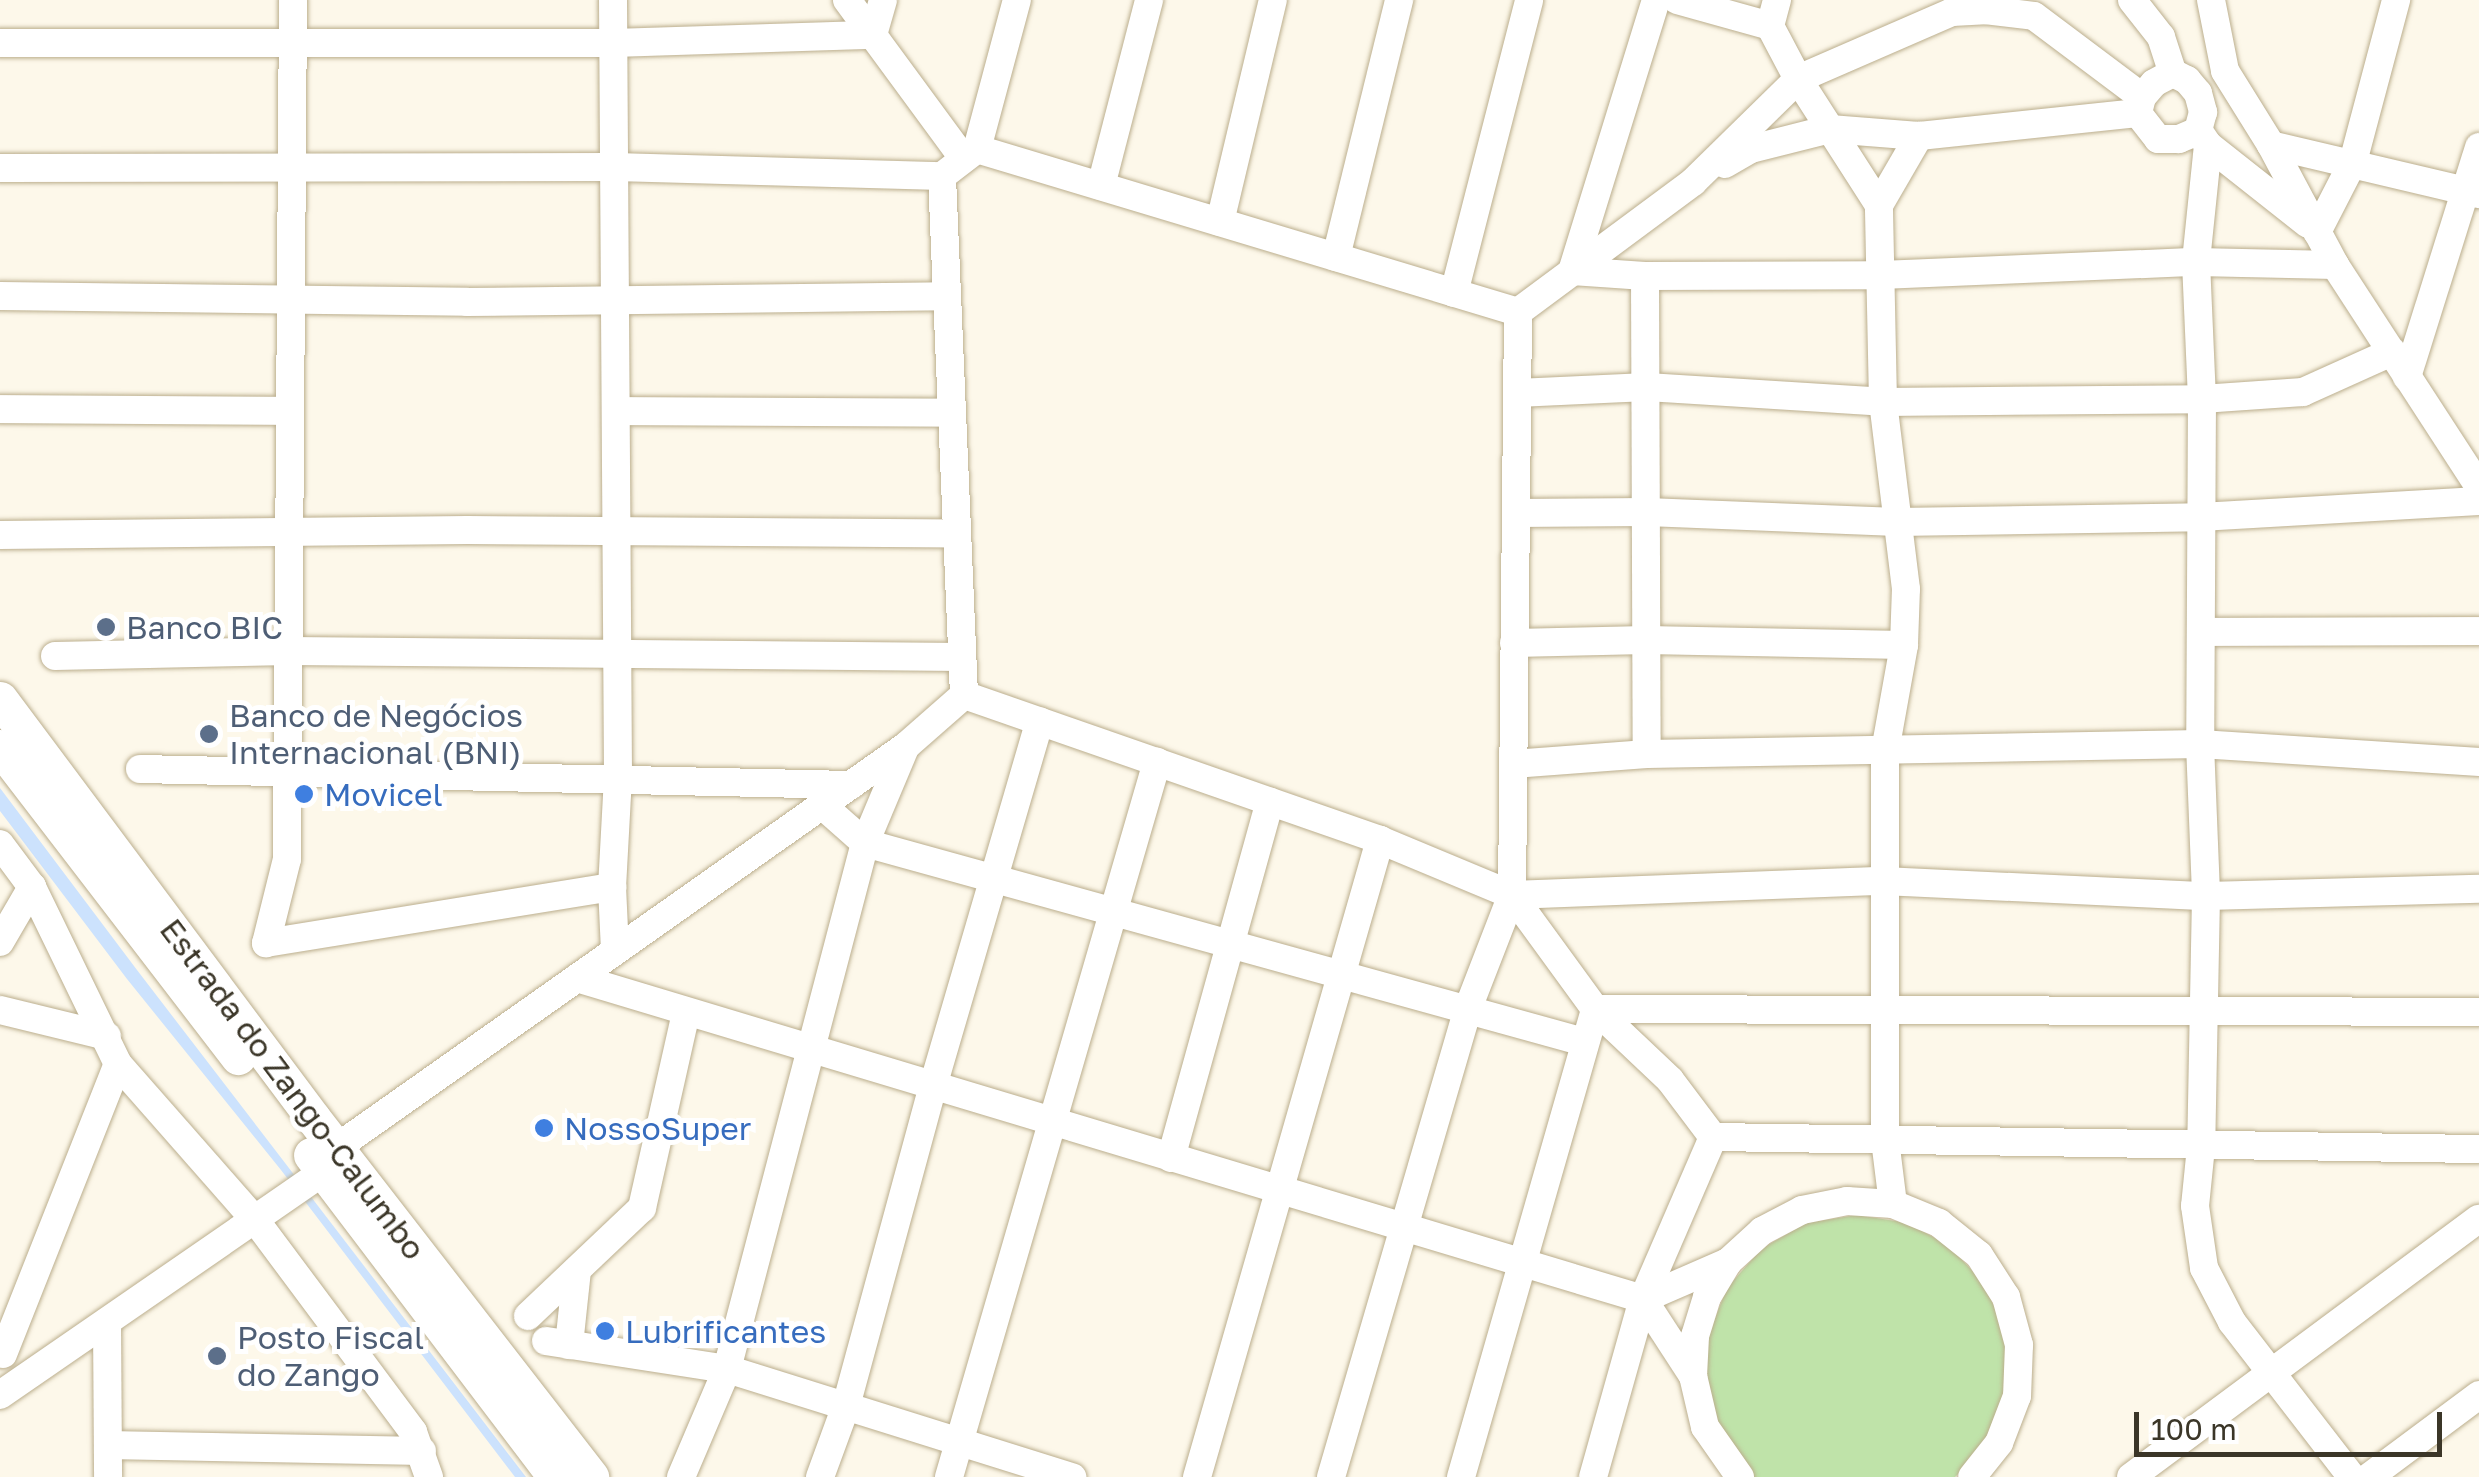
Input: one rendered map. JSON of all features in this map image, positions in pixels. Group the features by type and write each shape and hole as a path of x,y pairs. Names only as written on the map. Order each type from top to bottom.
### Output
{"main road":[{"name":"Estrada do Zango-Calumbo","path":"0,698 555,1477"},
{"name":"Estrada do Zango-Calumbo","path":"0,747 330,1160 591,1477"}],"street":[{"path":"293,0 290,770 287,871 266,943 612,887"},
{"path":"613,0 618,657 618,777 612,887 615,952"},
{"path":"847,0 961,161"},
{"path":"873,35 883,0"},
{"path":"964,695 946,296 961,161 1017,0"},
{"path":"1101,186 1150,0"},
{"path":"1220,222 1273,0"},
{"path":"1336,257 1399,0"},
{"path":"1454,293 1529,0"},
{"path":"1572,271 1656,0"},
{"path":"1677,0 1773,13 1798,79 1880,205"},
{"path":"2132,0 2161,37 2172,73 2187,80 2198,93 2203,112 2196,262 2202,400 2200,744 2206,896 2202,1146 2195,1206 2204,1268 2232,1322 2352,1477"},
{"path":"2211,0 2225,71 2272,146 2335,265 2479,487"},
{"path":"2317,232 2353,162 2396,0"},
{"path":"1693,182 1798,79 1911,27 1952,12 1985,10 2034,16 2140,105 2158,140 2203,138 2317,232"},
{"path":"0,42 613,43 873,35"},
{"path":"2140,105 2154,82 2172,73"},
{"path":"1518,312 1693,182 1751,149 1830,128 1919,136 2140,105"},
{"path":"1893,1204 1885,1140 1883,881 1886,750 1904,646 1906,589 1883,402 1880,205 1919,136"},
{"path":"2272,146 2473,193"},
{"path":"2406,377 2473,193 2479,148"},
{"path":"0,168 294,164 616,167 961,161 1101,186 1518,312"},
{"path":"1572,271 1645,276 1881,275 2196,262 2335,265"},
{"path":"1645,276 1646,754"},
{"path":"0,296 946,296"},
{"path":"1330,1477 1467,1011 1512,895 1518,312"},
{"path":"1517,392 1647,387 1883,402 2202,400 2304,392 2392,352"},
{"path":"0,409 290,412"},
{"path":"616,411 951,413"},
{"path":"1516,512 1646,512 1897,522 2200,517 2479,501"},
{"path":"0,535 956,533"},
{"path":"2201,632 2479,632"},
{"path":"1514,643 1646,640 1904,646"},
{"path":"55,656 289,651 618,657 962,657"},
{"path":"964,695 1380,840 1512,895 1883,881 2206,896 2479,889"},
{"path":"0,1394 256,1220 330,1160 578,978 906,746 964,695"},
{"path":"820,1477 846,1406 933,1086 1040,722"},
{"path":"1513,764 1646,754 2200,744 2479,762"},
{"path":"681,1477 727,1369 866,843 906,746"},
{"path":"949,1477 1157,762"},
{"path":"140,770 290,770 851,785"},
{"path":"1171,1158 1228,940 1270,801"},
{"path":"822,806 866,843 992,880 1228,940 1584,1042"},
{"path":"1197,1477 1380,840"},
{"path":"0,844 32,887 108,1036 118,1064 256,1220 402,1416 426,1464 108,1445"},
{"path":"0,942 32,887"},
{"path":"1512,895 1595,1010 1670,1080 1713,1138"},
{"path":"578,978 1643,1298 1728,1262"},
{"path":"0,1010 108,1036"},
{"path":"1595,1010 2479,1012"},
{"path":"1461,1477 1595,1010"},
{"path":"528,1316 642,1208 686,1012"},
{"path":"32,1373 1,1353 118,1064"},
{"path":"1713,1138 2479,1149"},
{"path":"1593,1477 1643,1298 1713,1138"},
{"path":"1740,1477 1705,1427 1693,1376 1695,1336 1707,1297 1728,1262 1762,1231 1802,1210 1847,1201 1893,1204 1940,1223 1978,1254 2006,1297 2019,1346 2017,1396 1999,1443 1972,1477"},
{"path":"2132,1477 2479,1219"},
{"path":"577,1270 557,1343 727,1369 1072,1477"},
{"path":"1643,1298 1693,1376"},
{"path":"107,1322 108,1477"},
{"path":"2369,1477 2479,1395"}],"green space":[{"path":"1857,1215 1908,1223 1949,1246 1981,1280 2002,1322 2008,1369 1999,1415 1976,1457 1955,1477 1754,1477 1723,1436 1706,1388 1708,1336 1727,1288 1761,1249 1806,1223"}],"water":[{"path":"0,788 526,1477 515,1477 281,1170 127,979 0,811"}],"place":[{"name":"Banco BIC","path":"106,627"},
{"name":"Banco de Negócios Internacional (BNI)","path":"209,734"},
{"name":"Movicel","path":"304,794"},
{"name":"NossoSuper","path":"544,1128"},
{"name":"Lubrificantes","path":"605,1331"},
{"name":"Posto Fiscal do Zango","path":"217,1356"}]}
